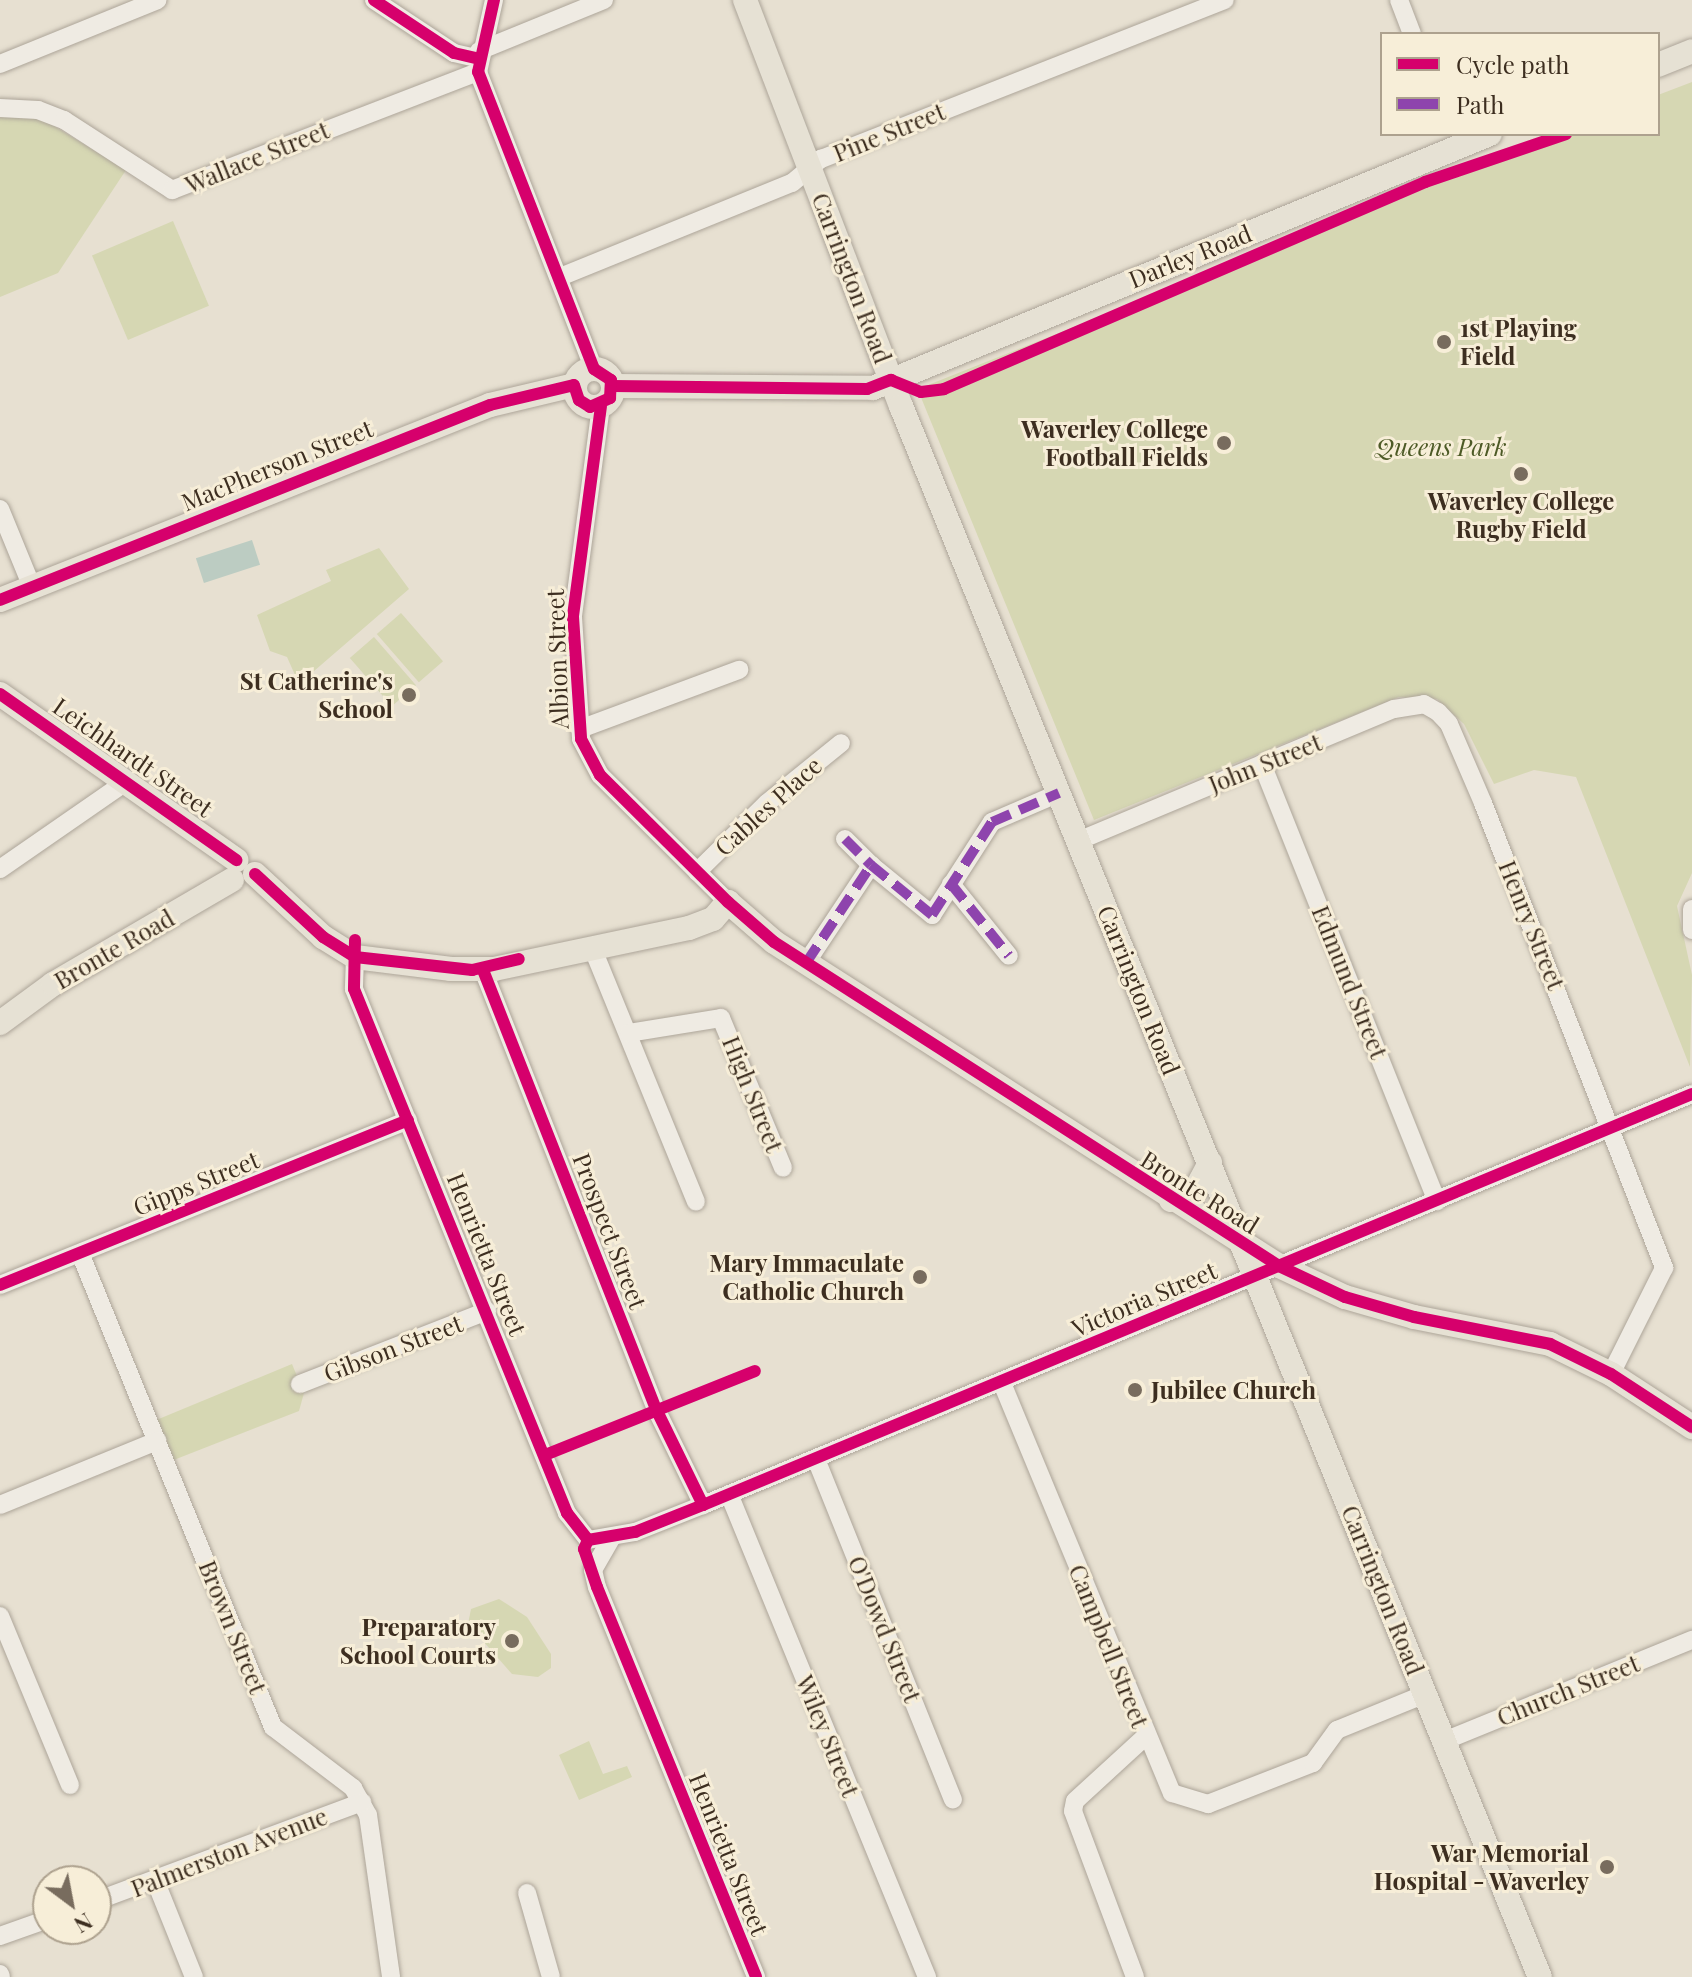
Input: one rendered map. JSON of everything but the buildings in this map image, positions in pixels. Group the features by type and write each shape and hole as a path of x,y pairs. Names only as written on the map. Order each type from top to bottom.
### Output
{"main road":[{"name":"Carrington Road","path":"745,0 891,380 1540,1977"},
{"path":"1660,64 1692,51"},
{"name":"Darley Road","path":"891,380 1485,136"},
{"path":"607,396 607,374 594,369 582,373 574,385 583,404 607,396 867,389 891,380"},
{"name":"MacPherson Street","path":"0,600 470,412 574,385"},
{"name":"Leichhardt Street","path":"0,694 127,781 241,871"},
{"path":"241,871 355,957 483,970 519,959 703,924 728,902"},
{"name":"Bronte Road","path":"0,1023 53,984 241,871"},
{"name":"Bronte Road","path":"728,902 806,963 1171,1200 1279,1266 1345,1297 1414,1317 1550,1344 1611,1374 1692,1427"},
{"path":"309,920 378,949 519,959"},
{"path":"1171,1200 1196,1189 1210,1163"}],"street":[{"path":"0,64 158,0"},
{"path":"374,0 454,53 479,61 604,0"},
{"path":"494,0 479,61 594,369"},
{"name":"Pine Street","path":"560,277 792,183 821,159 1225,0"},
{"path":"1399,0 1411,32"},
{"name":"Wallace Street","path":"0,108 38,110 64,120 172,190 479,61"},
{"name":"Albion Street","path":"607,396 574,598 580,729 600,775 728,902"},
{"path":"0,509 32,587"},
{"path":"580,729 739,670"},
{"name":"John Street","path":"1078,841 1411,705 1424,704 1449,724"},
{"name":"Henry Street","path":"1449,724 1613,1127 1664,1268 1611,1374"},
{"name":"Cables Place","path":"697,872 841,743"},
{"name":"Edmund Street","path":"1262,764 1437,1201"},
{"path":"0,869 127,781"},
{"path":"845,839 871,865 932,915 992,822 1059,793"},
{"path":"806,963 871,865"},
{"path":"951,884 1009,956"},
{"path":"1692,909 1692,930"},
{"path":"592,947 696,1202"},
{"name":"Henrietta Street","path":"355,957 354,989 574,1526 588,1540 612,1537"},
{"name":"Prospect Street","path":"483,970 656,1409 703,1505"},
{"name":"High Street","path":"629,1033 721,1018 783,1168"},
{"name":"Victoria Street","path":"612,1537 703,1505 1002,1383 1692,1094"},
{"name":"Gipps Street","path":"0,1285 408,1120"},
{"name":"Brown Street","path":"80,1253 273,1727 337,1774 362,1802"},
{"name":"Gibson Street","path":"300,1384 487,1311"},
{"name":"Campbell Street","path":"1002,1383 1146,1736 1075,1801 1073,1811 1135,1977"},
{"path":"0,1505 157,1441"},
{"name":"O'Dowd Street","path":"816,1459 953,1800"},
{"name":"Wiley Street","path":"729,1494 927,1977"},
{"name":"Henrietta Street","path":"612,1537 593,1570 597,1587 756,1977"},
{"path":"0,1616 70,1785"},
{"name":"Church Street","path":"1444,1741 1692,1640"},
{"path":"1146,1736 1172,1793 1208,1804 1313,1763 1337,1730 1425,1694"},
{"path":"362,1802 391,1977"},
{"name":"Palmerston Avenue","path":"112,1895 362,1802"},
{"path":"155,1880 194,1977"},
{"path":"527,1893 551,1977"},
{"path":"0,1936 32,1925"}],"green space":[{"name":"Queens Park","path":"1692,82 1692,873 1677,906 1692,975 1690,1067 1576,777 1534,770 1494,784 1464,724 1437,699 1399,697 1094,820 920,395 923,387 1555,136 1660,136 1660,94"},
{"path":"0,115 41,118 126,170 58,273 0,297"},
{"path":"173,221 209,306 128,340 92,255"},
{"path":"379,548 409,589 299,684 287,657 270,651 257,615 331,581 326,570"},
{"path":"401,613 443,661 419,682 377,634"},
{"path":"374,637 416,685 392,706 350,658"},
{"path":"292,1364 304,1393 299,1411 166,1463 149,1423"},
{"name":"Preparatory School Courts","path":"499,1599 527,1617 551,1654 551,1668 538,1677 512,1674 468,1624 471,1609"},
{"path":"589,1741 603,1774 627,1766 632,1777 579,1800 559,1755"}],"shaded area":[{"path":"252,540 260,565 204,583 196,558"}],"marked path":[{"path":"806,963 871,865 932,915 992,822 1059,793"},
{"path":"845,839 871,865"},
{"path":"951,884 1009,956"}],"cycle path":[{"path":"374,0 454,53 479,59"},
{"path":"0,600 490,405 574,385 579,400 590,407 610,398 611,380 594,369 478,72 494,0"},
{"path":"613,386 867,389 891,380 921,392 944,389 1425,182 1560,136"},
{"path":"601,406 573,617 581,739 600,775 728,902 774,942 1279,1266 1345,1297 1414,1317 1550,1344 1611,1374 1692,1427"},
{"path":"0,694 236,860"},
{"path":"255,874 323,937 355,957 472,970 519,959"},
{"path":"355,940 354,989 567,1513 588,1540 635,1532 703,1505 1692,1094"},
{"path":"483,970 656,1409 703,1505"},
{"path":"0,1285 408,1120"},
{"path":"545,1455 755,1371"},
{"path":"588,1540 584,1549 597,1587 756,1977"}],"place":[{"name":"1st Playing Field","path":"1444,342"},
{"name":"Waverley College Football Fields","path":"1224,443"},
{"name":"Waverley College Rugby Field","path":"1521,474"},
{"name":"St Catherine's School","path":"409,695"},
{"name":"Mary Immaculate Catholic Church","path":"920,1277"},
{"name":"Jubilee Church","path":"1135,1390"},
{"name":"Preparatory School Courts","path":"512,1641"},
{"name":"War Memorial Hospital - Waverley","path":"1607,1867"}]}
